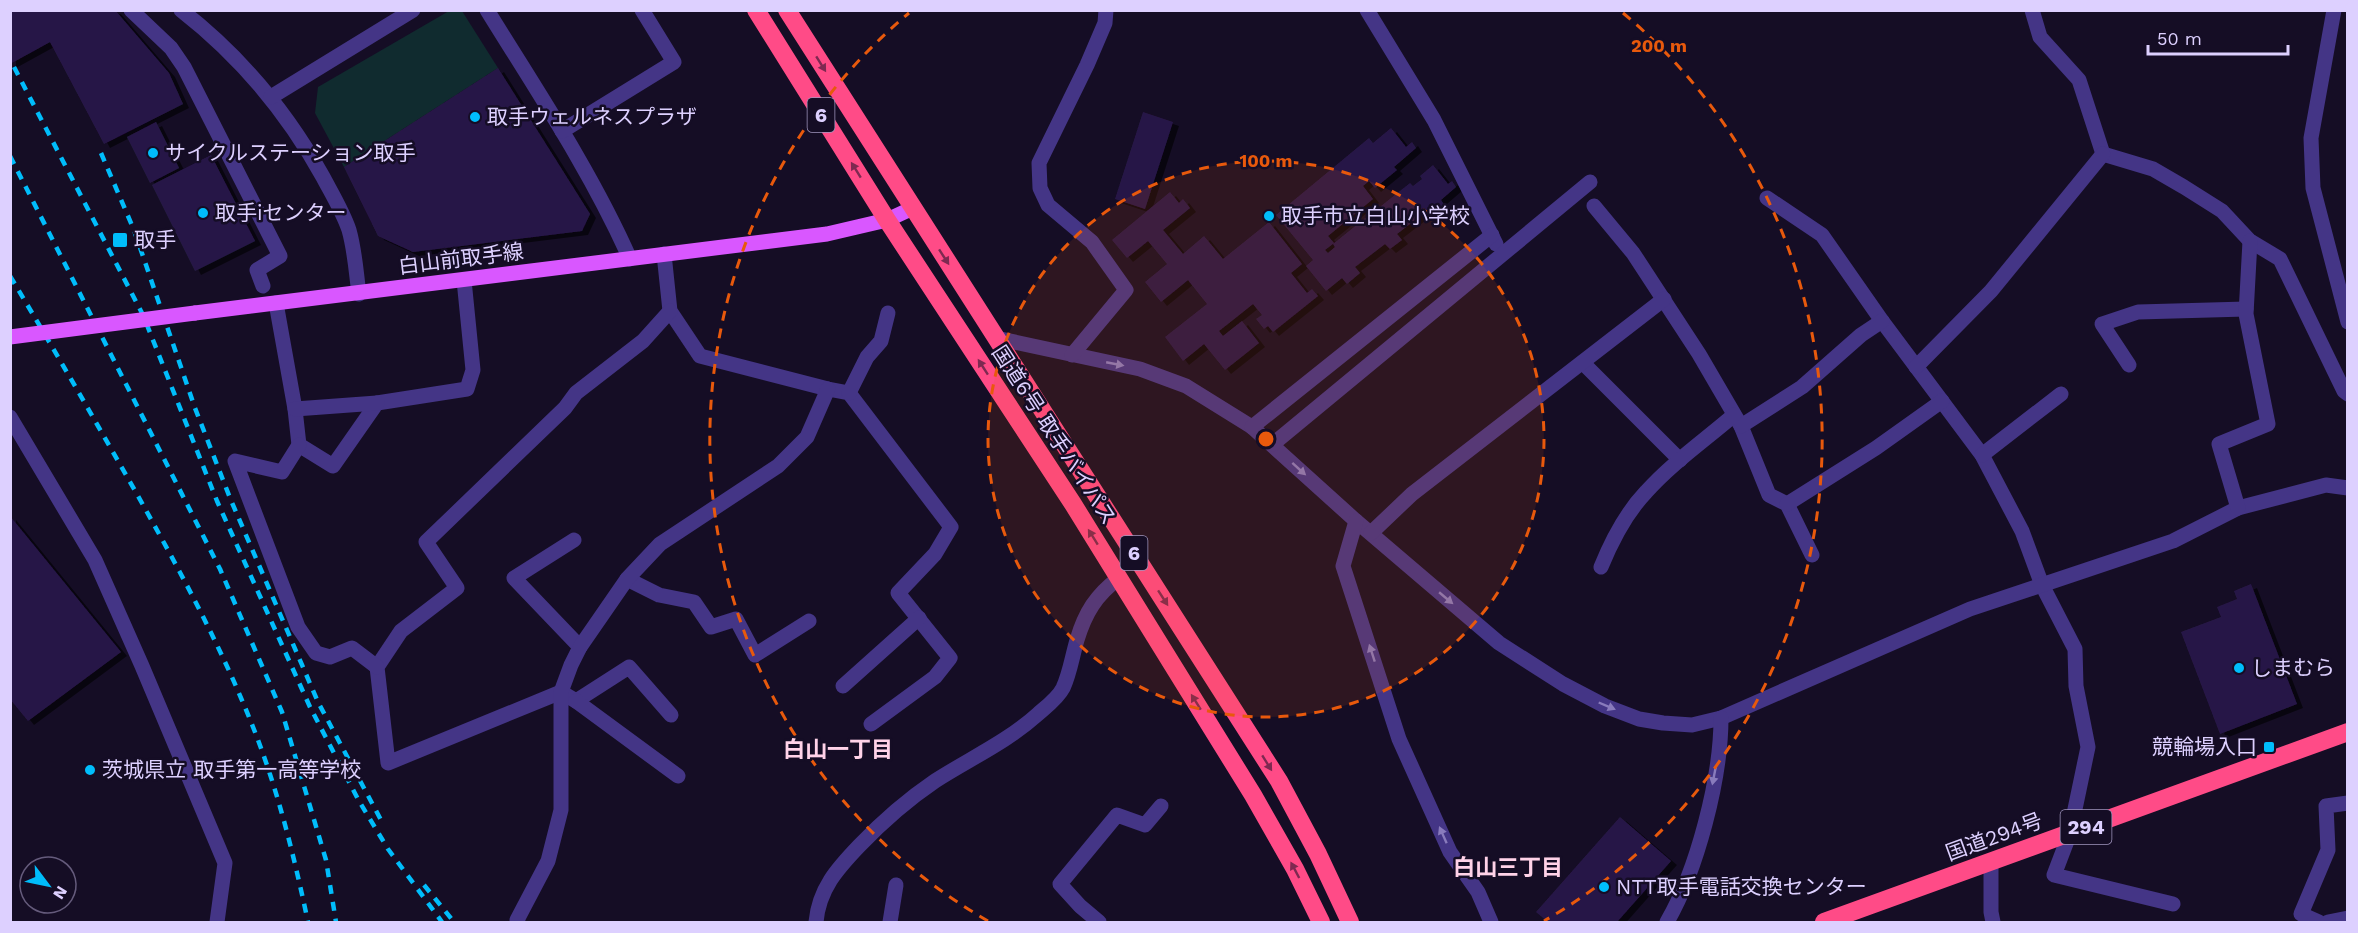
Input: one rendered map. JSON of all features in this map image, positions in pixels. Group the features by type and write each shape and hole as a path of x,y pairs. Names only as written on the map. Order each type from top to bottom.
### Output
{"highway":[{"name":"国道6号 取手バイパス","path":"756,10 887,220 1119,578 1253,795 1295,869 1321,922"},
{"name":"国道6号 取手バイパス","path":"788,10 1279,781 1318,854 1350,922"},
{"name":"国道294号","path":"1824,922 2348,732"}],"main road":[{"name":"白山前取手線","path":"10,337 827,234 887,220 912,208"}],"street":[{"path":"131,10 171,48 184,67 280,256 257,270 262,286"},
{"path":"181,10 249,72 271,97 315,163 348,228 354,249 359,294"},
{"path":"271,97 413,10"},
{"path":"487,10 562,131 612,220 630,259"},
{"path":"562,131 674,62 642,10"},
{"path":"1072,356 1126,290 1092,242 1048,205 1040,188 1039,163 1087,65 1104,23 1106,10"},
{"path":"1367,10 1434,120 1502,255"},
{"path":"2032,10 2040,37 2079,80 2103,154"},
{"path":"2334,10 2311,138 2313,188 2348,322"},
{"path":"2103,154 2152,169 2184,187 2222,211 2250,241 2280,259 2344,391 2348,394"},
{"path":"1916,367 1991,291 2103,154"},
{"path":"1273,444 1590,182"},
{"path":"1767,198 1822,236 1982,455 2022,531 2042,585 2075,649 2076,686 2088,747 2070,833 2054,875 2173,904"},
{"path":"1594,206 1633,253 1699,354 1737,420 1769,495 1787,504 1812,555"},
{"path":"1252,427 1492,235"},
{"path":"2238,508 2219,444 2268,424 2246,309 2250,241"},
{"path":"664,254 670,311 700,356 849,393 951,527 935,554 898,592 950,658 935,677 871,724"},
{"path":"295,409 377,403 467,389 473,370 464,280"},
{"path":"1371,533 1412,494 1664,299"},
{"path":"276,303 295,409 299,445 282,472 235,461 298,627 316,653 330,657 352,648 377,667"},
{"path":"2129,365 2102,324 2138,312 2246,309"},
{"path":"561,692 388,764 377,667 401,630 458,588 426,542 565,408 576,393 643,341 670,311"},
{"path":"849,393 867,357 881,341 888,313"},
{"path":"1601,567 1623,522 1646,492 1680,460 1737,420 1802,387 1861,335 1882,321"},
{"path":"996,338 1140,369 1186,386 1252,427 1273,444 1356,521 1499,643 1594,701 1639,719 1663,723 1692,725 1721,718 1970,609 2173,541 2238,508 2326,485 2348,488"},
{"path":"1583,363 1680,460"},
{"path":"518,922 548,861 561,810 561,692 580,647 627,579 660,544 778,466 807,437 828,389"},
{"path":"1982,455 2061,394"},
{"path":"1787,504 1876,448 1942,401"},
{"path":"299,445 333,466 377,403"},
{"path":"10,417 95,561 225,863 216,922"},
{"path":"1356,521 1343,566 1400,739 1450,852 1478,892 1491,922"},
{"path":"574,540 514,578 580,647"},
{"path":"816,922 817,907 834,871 886,818 934,782 1004,740 1037,715 1061,691 1070,670 1077,640 1087,614 1101,592 1119,578"},
{"path":"627,579 659,595 694,602 711,627 736,619 755,655 809,621"},
{"path":"843,686 918,618"},
{"path":"576,701 629,667 671,715"},
{"path":"561,692 678,776"},
{"path":"1666,922 1687,884 1694,862 1721,740 1721,718"},
{"path":"2319,922 2301,914 2328,850 2326,807 2348,803"},
{"path":"1099,922 1060,884 1117,814 1145,825 1161,806"},
{"path":"1991,862 1993,922"},
{"path":"890,922 896,885"},
{"path":"2328,922 2348,918"}],"green space":[{"path":"449,11 462,11 498,68 344,167 315,113 318,87"}],"building":[{"path":"10,10 115,10 169,73 183,104 104,144 50,42 10,64"},
{"name":"取手ウェルネスプラザ","path":"498,68 590,214 582,231 413,252 378,236 344,167"},
{"path":"1143,112 1173,122 1145,209 1115,199"},
{"name":"サイクルステーション取手","path":"156,122 179,168 150,183 127,137"},
{"path":"1391,128 1406,147 1412,142 1416,148 1394,167 1397,170 1375,188 1369,181 1363,186 1373,199 1328,236 1334,243 1325,250 1328,253 1335,247 1333,244 1369,215 1372,218 1379,212 1376,210 1410,183 1413,186 1422,179 1420,176 1433,165 1448,184 1452,181 1456,187 1441,200 1445,206 1433,216 1428,210 1397,234 1402,240 1390,249 1385,244 1355,267 1360,273 1347,284 1342,278 1326,291 1306,266 1313,260 1276,215 1369,138 1373,143"},
{"name":"取手iセンター","path":"211,155 255,241 195,271 152,185"},
{"path":"1170,192 1179,203 1183,199 1190,208 1163,230 1183,254 1204,236 1223,259 1269,222 1302,264 1291,273 1307,293 1312,289 1318,296 1273,332 1268,326 1264,329 1256,319 1262,315 1253,304 1219,331 1223,336 1242,321 1259,343 1225,370 1204,344 1183,361 1165,337 1207,304 1188,280 1161,302 1145,282 1167,264 1148,241 1127,258 1112,240"},
{"path":"10,516 121,652 28,721 10,699"},
{"name":"しまむら","path":"2251,584 2297,704 2220,734 2181,632 2221,617 2217,607 2237,599 2234,591"},
{"name":"NTT取手電話交換センター","path":"1620,817 1671,861 1617,922 1548,922 1536,912"}],"railway":[{"path":"14,67 143,315 217,501 310,707 359,801 388,849 442,922"},
{"path":"101,153 134,230 195,408 230,498 318,702 381,820"},
{"path":"10,156 220,569 282,712 326,860 336,922"},
{"path":"10,276 154,524 227,667 253,727 278,799 308,922"},
{"path":"424,885 454,922"}],"place":[{"name":"取手ウェルネスプラザ","path":"475,117"},
{"name":"サイクルステーション取手","path":"153,153"},
{"name":"取手iセンター","path":"203,213"},
{"name":"取手市立白山小学校","path":"1269,216"},
{"name":"取手","path":"120,240"},
{"name":"しまむら","path":"2239,668"},
{"name":"競輪場入口","path":"2269,747"},
{"name":"茨城県立 取手第一高等学校","path":"90,770"},
{"name":"NTT取手電話交換センター","path":"1604,887"}],"district":[{"name":"白山一丁目","path":"838,749"},
{"name":"白山三丁目","path":"1508,867"}]}
